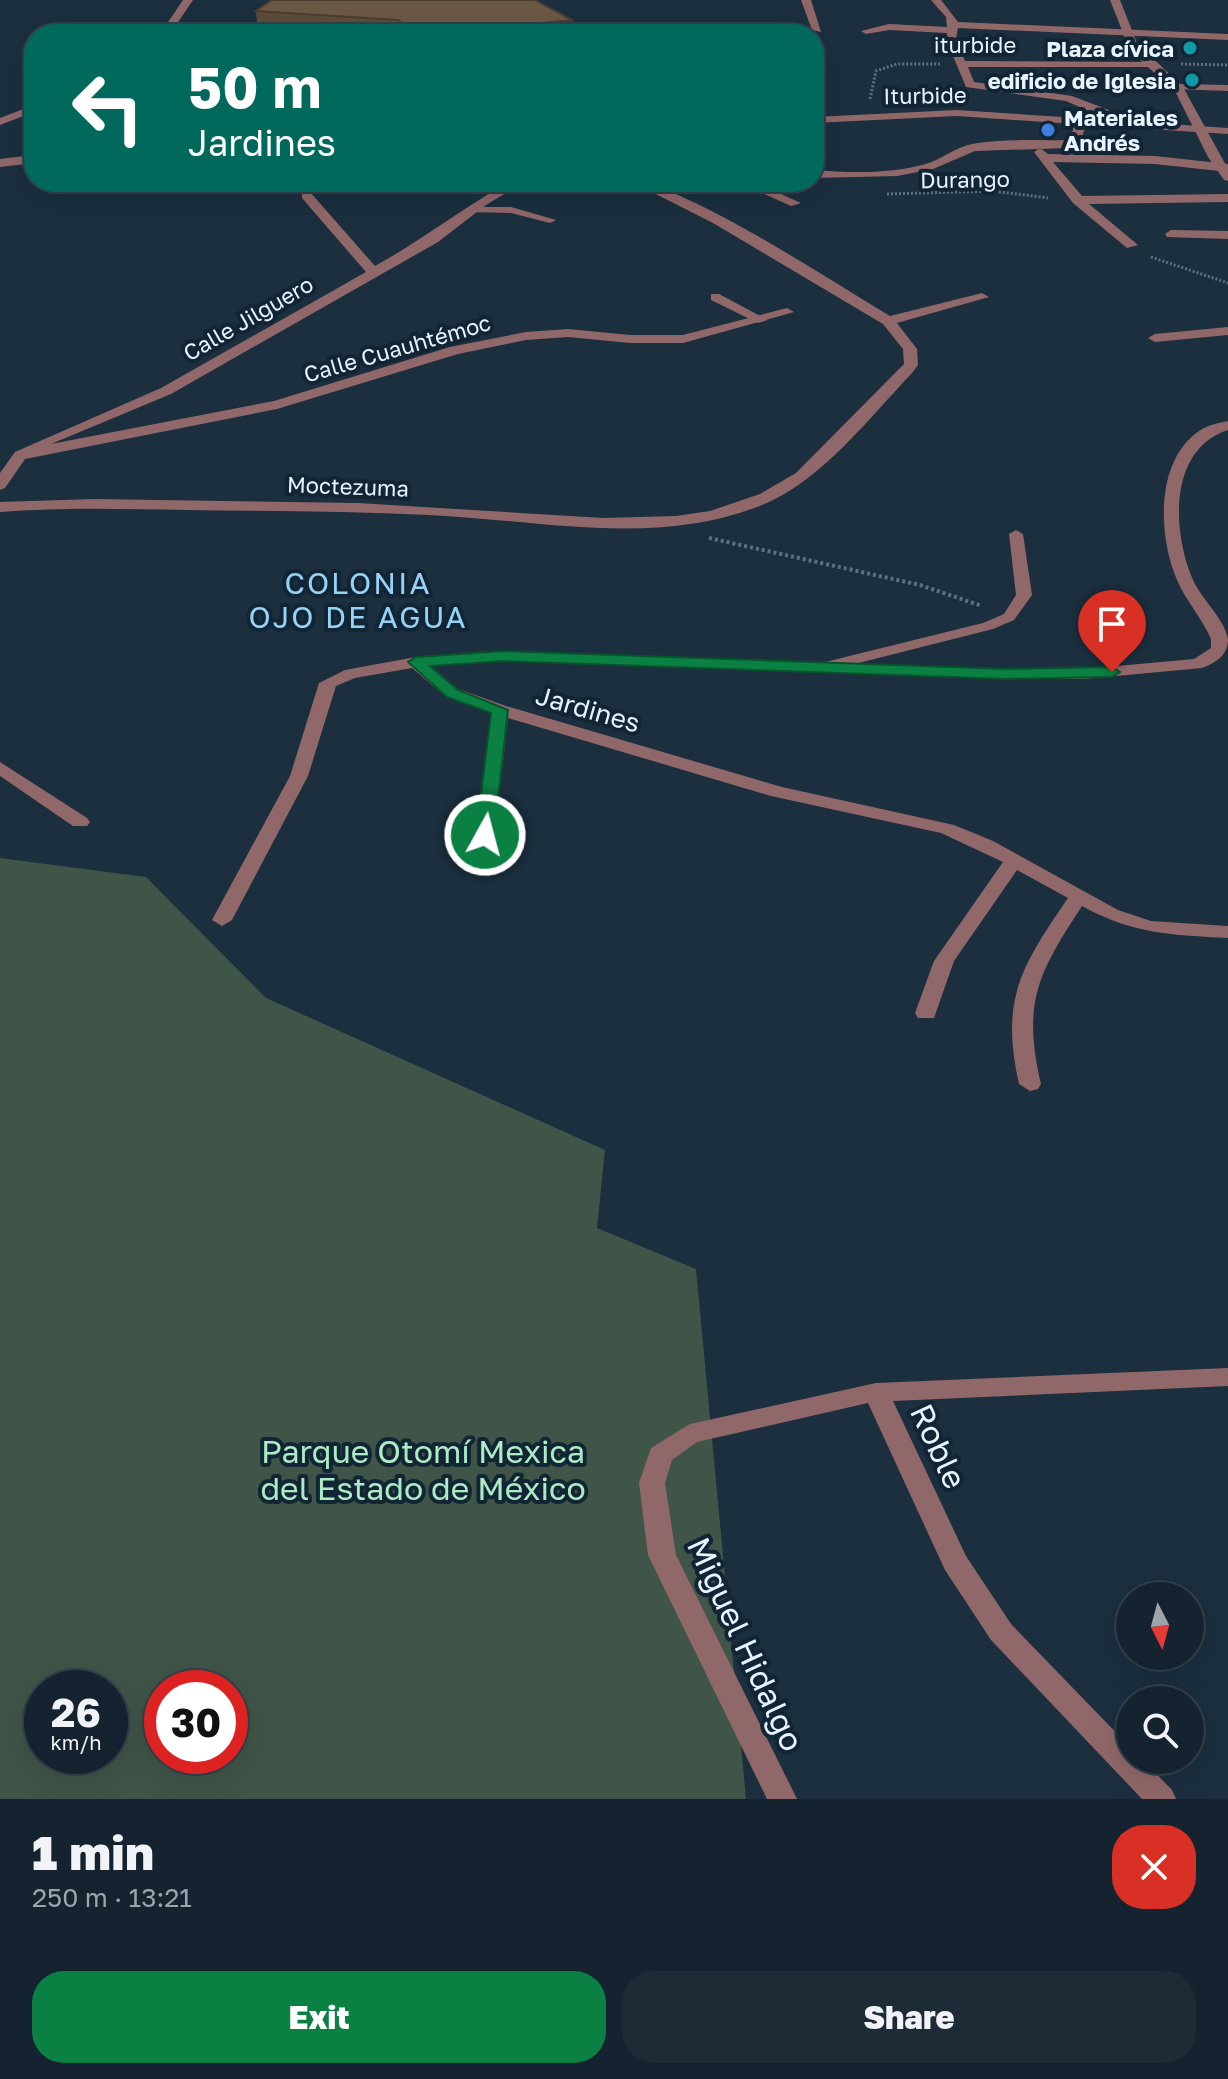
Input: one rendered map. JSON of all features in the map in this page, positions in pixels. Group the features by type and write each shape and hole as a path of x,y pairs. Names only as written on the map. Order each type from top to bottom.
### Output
{"street":[{"path":"172,24 188,0"},
{"path":"806,0 815,24"},
{"path":"936,0 949,12 954,28 951,39 970,85 1068,98 1105,112 1128,127"},
{"path":"1115,0 1125,35 1150,64 1178,87 1225,171"},
{"path":"866,31 889,27 954,28 1228,37"},
{"name":"iturbide","path":"963,64 1150,64"},
{"path":"1178,87 1228,88"},
{"path":"0,122 24,112"},
{"name":"Iturbide","path":"824,119 957,113 1080,124 1228,131"},
{"path":"824,174 859,176 946,161 962,149 980,146 1074,143 1080,124"},
{"path":"1035,145 1077,200 1107,229 1132,245"},
{"path":"1045,158 1155,160 1225,171"},
{"path":"0,163 24,160"},
{"name":"Calle Jilguero","path":"0,485 20,455 48,440 166,391 433,239 502,192"},
{"path":"659,192 717,220 888,321 982,297"},
{"path":"768,192 795,203"},
{"path":"306,195 373,272"},
{"path":"1077,200 1228,198"},
{"path":"1171,234 1228,235"},
{"name":"Calle Cuauhtémoc","path":"20,455 277,405 455,350 526,336 568,333 660,340 715,333 787,312"},
{"name":"Moctezuma","path":"0,507 74,503 294,506 633,522 694,518 741,508 779,492 812,472 911,365 910,349 888,321"},
{"path":"1155,338 1228,331"},
{"name":"Jardines","path":"416,662 504,656 1084,674 1167,668 1210,659 1220,649 1220,639 1186,582 1177,558 1172,496 1185,450 1201,432 1228,425"},
{"path":"222,920 299,776 328,683 351,674 416,662"},
{"name":"Jardines","path":"416,662 452,693 500,710 778,792 947,829 1014,861 1111,914 1149,927 1228,932"},
{"path":"481,866 500,710"},
{"path":"0,768 80,822"},
{"path":"926,1013 944,961 1014,861"},
{"path":"1030,1084 1021,1051 1020,1001 1038,958 1079,896"},
{"name":"Roble","path":"1161,1799 1001,1632 955,1562 876,1392 1228,1377"},
{"name":"Miguel Hidalgo","path":"782,1799 662,1555 652,1483 660,1455 690,1434 876,1392"}],"lane":[{"path":"472,210 511,210 550,220"},
{"path":"715,297 762,320"},
{"path":"819,668 974,629 1009,617 1024,595 1016,534"}],"path":[{"name":"iturbide","path":"867,116 876,71 897,64 963,64"},
{"path":"1150,64 1228,65"},
{"name":"Durango","path":"859,176 876,192 889,195 994,191 1077,200"},
{"path":"1151,257 1228,283"},
{"path":"708,538 920,585 1009,617"}],"green space":[{"name":"Parque Otomí Mexica del Estado de México","path":"0,858 146,877 266,998 605,1150 597,1228 696,1269 746,1799 0,1799"}],"building":[{"path":"272,0 535,0 572,20 531,24 403,24 398,20 256,11"}],"place":[{"name":"Plaza cívica","path":"1190,48"},
{"name":"edificio de Iglesia","path":"1192,80"},
{"name":"Materiales Andrés","path":"1048,130"}],"district":[{"name":"COLONIA OJO DE AGUA","path":"358,600"}],"route":[{"path":"485,835 500,710 452,693 427,675 416,662 504,656 1007,674 1112,672"}]}
